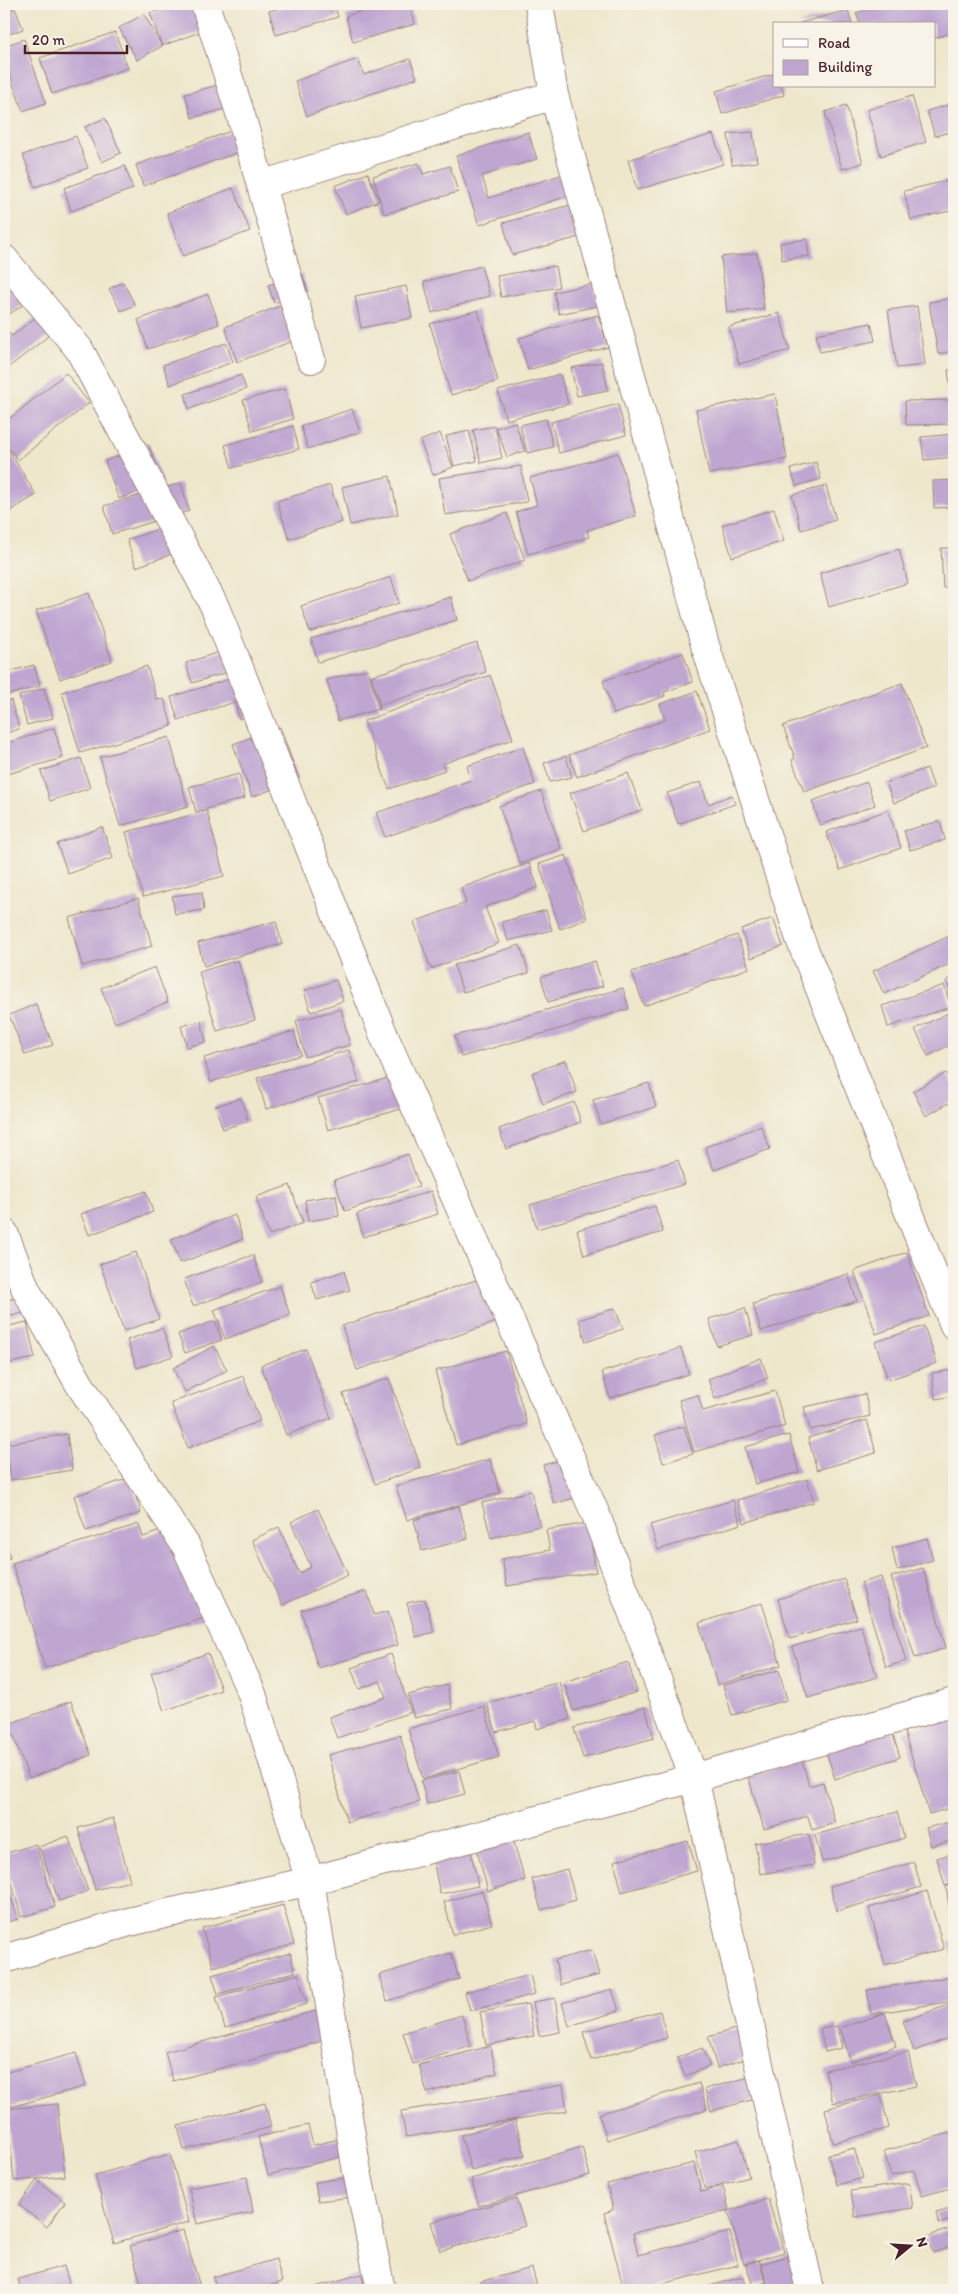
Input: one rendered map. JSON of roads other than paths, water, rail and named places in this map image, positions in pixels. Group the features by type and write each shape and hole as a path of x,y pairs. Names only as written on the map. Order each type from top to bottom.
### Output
{"street":[{"path":"205,4 241,116 311,359"},
{"path":"539,4 554,95 704,645 800,939 954,1325"},
{"path":"261,185 554,95"},
{"path":"4,259 79,349 215,607 384,1036 596,1516 694,1778 810,2290"},
{"path":"4,1233 26,1290 80,1385 186,1546 252,1694 310,1881 356,2166 381,2290"},
{"path":"4,1960 129,1922 310,1881 694,1778 954,1702"}]}
